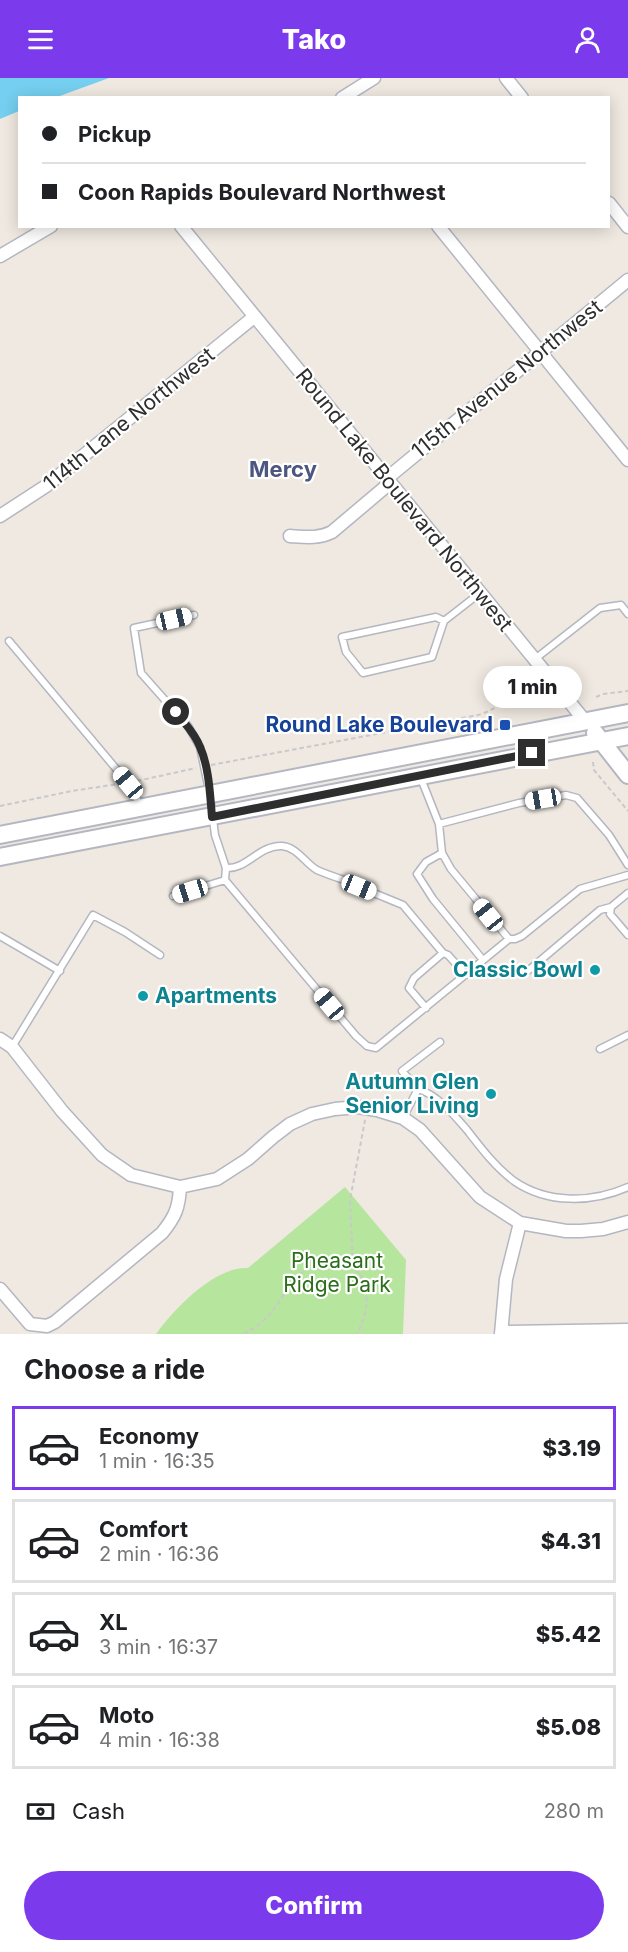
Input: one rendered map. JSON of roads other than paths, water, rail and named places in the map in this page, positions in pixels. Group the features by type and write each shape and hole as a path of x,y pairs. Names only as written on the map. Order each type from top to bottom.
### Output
{"main road":[{"path":"0,835 628,712"},
{"name":"Round Lake Boulevard Northwest","path":"585,721 628,775"},
{"path":"0,857 628,736"}],"street":[{"path":"345,96 374,78"},
{"path":"506,78 520,96"},
{"path":"610,204 628,227"},
{"path":"0,256 48,228"},
{"name":"Round Lake Boulevard Northwest","path":"183,228 585,721"},
{"path":"440,228 628,460"},
{"name":"115th Avenue Northwest","path":"290,536 315,538 332,532 388,481 628,280"},
{"name":"114th Lane Northwest","path":"0,516 33,496 65,472 254,317"},
{"path":"0,1039 12,1047 62,1111 102,1155 131,1175 180,1187 217,1179 248,1159 291,1124 312,1114 346,1108 367,1108 403,1118 420,1130 480,1197 520,1222 566,1231 603,1229 628,1222"},
{"path":"0,1288 30,1324 47,1326 55,1322 162,1233 173,1219 180,1203 180,1187"},
{"path":"520,1222 506,1279 501,1333 628,1330"}],"lane":[{"path":"444,621 436,617 342,637 346,652 363,672 432,657 444,621 480,593"},
{"path":"535,659 600,608 621,605 628,614"},
{"path":"194,615 134,628 141,673 195,737 203,756 215,835 226,868 225,880 356,1036 367,1046 376,1048 509,939 522,936 580,889 628,875"},
{"path":"9,641 128,783 136,794 139,808"},
{"path":"420,776 439,824 442,853 451,868 509,939"},
{"path":"439,824 519,803 566,795 577,798 609,835 628,865"},
{"path":"226,868 234,869 267,848 285,846 302,856 318,870 344,880"},
{"path":"442,853 426,862 417,874 483,960"},
{"path":"173,896 225,880"},
{"path":"359,887 403,905 443,953 448,955 466,975"},
{"path":"529,970 600,910 611,907 628,893"},
{"path":"611,907 610,915 625,927 628,935"},
{"path":"12,1047 93,915 125,932 160,955"},
{"path":"0,936 60,971"},
{"path":"426,1008 410,988 414,978 443,953"},
{"path":"600,1049 628,1035"},
{"path":"440,1042 402,1071 418,1089 437,1100 455,1116 497,1166 514,1180 532,1191 548,1196 593,1198 628,1186"},
{"path":"403,1118 418,1089"}],"water":[{"path":"0,78 109,78 60,96 18,96 18,111 0,119"}],"place":[{"name":"Round Lake Boulevard","path":"505,725"},
{"name":"Classic Bowl","path":"595,970"},
{"name":"Apartments","path":"143,996"},
{"name":"Autumn Glen Senior Living","path":"491,1094"}],"district":[{"name":"Mercy","path":"283,469"}],"park label":[{"name":"Pheasant Ridge Park","path":"337,1273"}]}
